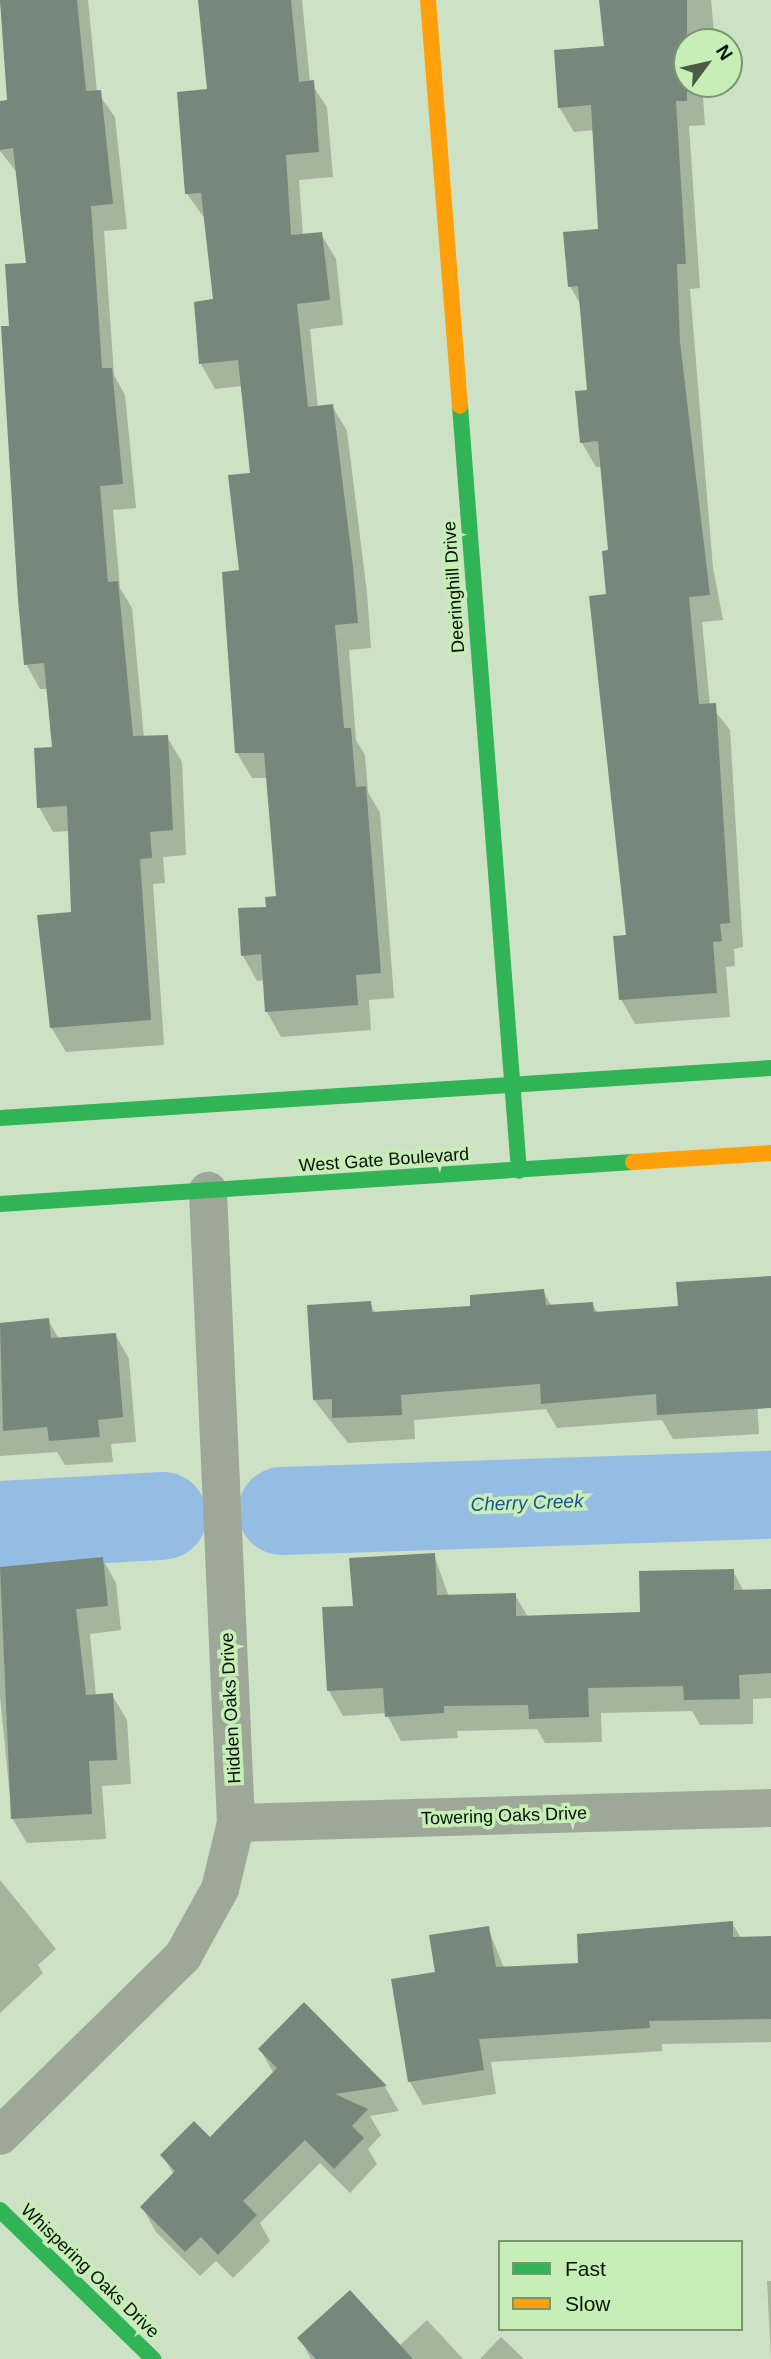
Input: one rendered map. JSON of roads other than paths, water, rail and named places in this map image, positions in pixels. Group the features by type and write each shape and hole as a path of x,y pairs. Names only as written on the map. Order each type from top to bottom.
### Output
{"main road":[{"name":"Deeringhill Drive","path":"428,0 519,1171"},
{"path":"0,1118 771,1068"},
{"name":"West Gate Boulevard","path":"0,1204 771,1153"},
{"name":"Whispering Oaks Drive","path":"0,2210 153,2359"}],"street":[{"name":"Hidden Oaks Drive","path":"0,2136 183,1956 220,1889 236,1823 208,1191"},
{"name":"Towering Oaks Drive","path":"236,1823 771,1808"}],"waterway":[{"name":"Cherry Creek","path":"282,1511 771,1495"},
{"name":"Cherry Creek","path":"0,1525 163,1516"}]}
